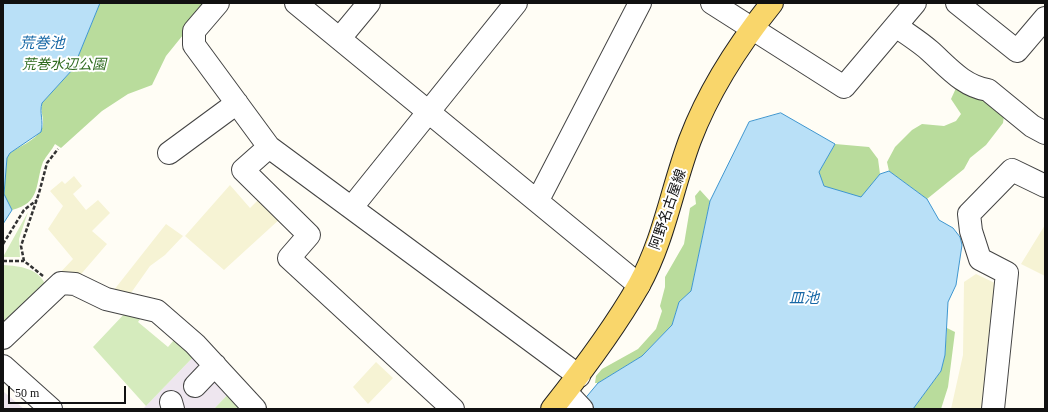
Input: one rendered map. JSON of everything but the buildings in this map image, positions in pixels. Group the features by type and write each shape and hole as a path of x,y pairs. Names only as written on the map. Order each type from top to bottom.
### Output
{"main road":[{"name":"阿野名古屋線","path":"552,409 600,346 639,285 664,224 690,140 714,88 752,27 772,3"}],"street":[{"path":"218,3 194,31 194,45 270,147 352,207 572,384 582,409"},
{"path":"296,3 340,38 429,114 538,200 639,285"},
{"path":"340,38 369,3"},
{"path":"352,207 429,114 516,3"},
{"path":"538,200 640,3"},
{"path":"712,3 752,27 844,87 915,3"},
{"path":"957,3 1017,51 1045,18"},
{"path":"896,26 931,52 958,77 981,89 988,90 1032,126 1045,133"},
{"path":"169,153 237,103"},
{"path":"270,147 243,170 309,235 289,258 453,409"},
{"path":"993,409 1007,273 980,258 970,231 969,214 1012,170 1045,186"},
{"path":"3,338 61,283 75,284 106,300 157,311 195,344 255,409"},
{"path":"195,386 215,365"},
{"path":"3,366 51,409"}],"path":[{"path":"24,261 21,246 37,200 47,163 58,149"},
{"path":"3,244 24,210 37,200"},
{"path":"3,261 24,261 56,287"}],"shaded area":[{"path":"74,176 82,186 73,194 86,210 98,200 110,213 92,231 107,244 76,280 56,277 73,259 48,229 63,206 50,191 62,181 65,184"},
{"path":"230,185 250,208 261,197 281,218 224,270 185,236"},
{"path":"166,224 183,236 165,255 150,266 126,300 110,295"},
{"path":"1045,225 1045,276 1021,264"},
{"path":"976,274 1001,286 986,409 951,409 963,355 964,282"},
{"path":"198,352 232,390 214,409 143,409"},
{"path":"376,362 393,378 368,404 353,387"},
{"path":"3,391 24,409 3,409"}],"green space":[{"path":"100,3 205,3 185,26 183,35 166,56 152,85 128,94 102,111 61,148 55,144 43,162 32,198 28,203 12,210 4,194 7,158 10,153 30,141 41,130 43,125 41,109 42,103 73,69"},
{"path":"957,86 977,94 1004,116 1003,123 986,145 970,158 964,169 927,199 889,171 887,162 895,147 912,130 922,124 944,126 956,121 961,114 951,99"},
{"path":"835,144 869,147 878,159 880,174 861,198 824,186 819,172"},
{"path":"700,190 710,201 691,291 679,302 672,325 642,356 598,383 595,383 596,376 602,369 638,349 656,329 662,311 660,306 665,287 665,277 684,244 690,208 696,204 695,196"},
{"path":"28,212 19,239 20,257 3,257"},
{"path":"3,265 28,269 39,275 46,286 3,328"},
{"path":"127,311 145,312 138,322 168,347 179,334 198,352 146,406 93,347"},
{"path":"947,328 955,332 948,387 941,409 913,409 941,371 945,355"},
{"path":"232,390 251,409 214,409"}],"water":[{"name":"荒巻池","path":"3,3 100,3 73,69 42,103 41,132 10,153 7,158 4,194 12,210 3,224"},
{"name":"皿池","path":"781,113 835,144 819,172 824,186 861,197 880,174 889,171 927,199 939,220 953,228 960,237 962,245 956,285 948,302 945,355 941,371 913,409 594,409 583,401 598,383 642,356 672,325 679,302 691,291 710,201 749,122"}],"park label":[{"name":"荒巻水辺公園","path":"64,64"}]}
